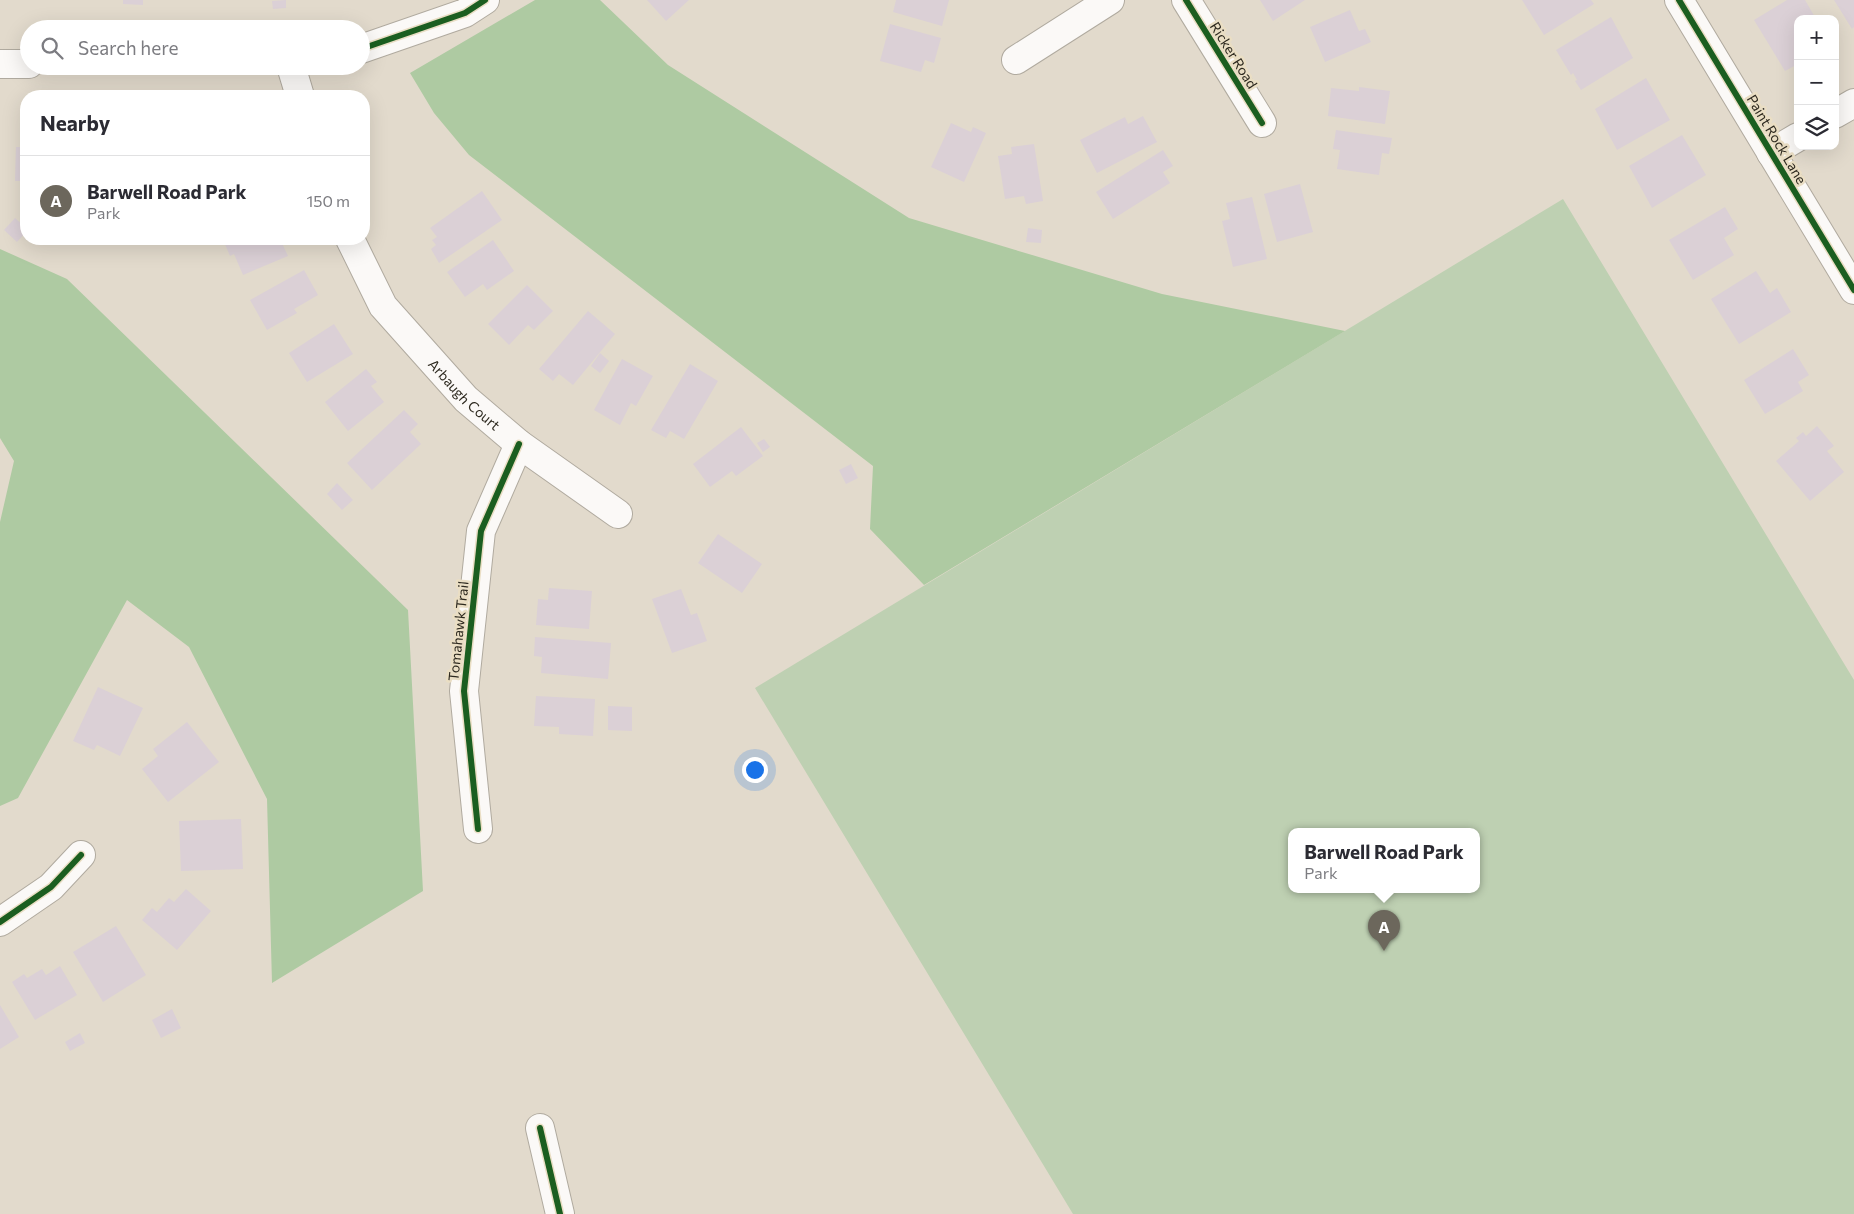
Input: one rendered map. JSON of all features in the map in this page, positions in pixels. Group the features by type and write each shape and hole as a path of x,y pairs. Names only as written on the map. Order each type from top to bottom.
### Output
{"street":[{"path":"370,46 465,13 485,0"},
{"path":"1016,60 1110,0"},
{"name":"Ricker Road","path":"1186,0 1262,123"},
{"name":"Paint Rock Lane","path":"1679,0 1854,290"},
{"path":"0,64 20,64"},
{"path":"294,75 298,90"},
{"path":"1839,112 1854,103"},
{"path":"1771,153 1794,139"},
{"name":"Arbaugh Court","path":"353,245 382,306 466,400 519,444 618,514"},
{"name":"Tomahawk Trail","path":"478,829 464,691 482,531 519,444"},
{"path":"0,922 51,887 81,855"},
{"path":"540,1128 560,1214"}],"green space":[{"path":"535,0 600,0 668,65 909,218 1162,294 1345,331 924,585 870,529 873,466 469,155 434,113 410,73"},
{"path":"1563,199 1854,680 1854,1214 1073,1214 755,688"},
{"path":"0,249 67,279 408,610 423,891 272,983 267,799 189,647 127,600 18,798 0,806 0,522 14,461 0,438"}],"building":[{"path":"123,0 143,0 143,5 123,4"},
{"path":"286,0 286,8 273,9 272,1"},
{"path":"647,0 689,0 666,21"},
{"path":"896,0 949,0 942,26 893,12"},
{"path":"1260,0 1305,0 1273,21"},
{"path":"1522,0 1591,0 1594,4 1544,35"},
{"path":"1787,0 1805,0 1814,15 1794,15 1794,66 1785,71 1754,20"},
{"path":"1834,0 1854,0 1854,27 1852,29"},
{"path":"1350,10 1359,31 1365,29 1371,42 1325,62 1310,27"},
{"path":"1611,17 1633,58 1581,90 1575,81 1577,80 1573,73 1571,75 1556,50"},
{"path":"890,24 941,38 934,63 925,60 921,72 880,61"},
{"path":"1646,78 1670,120 1617,150 1595,109"},
{"path":"1359,87 1390,91 1385,124 1328,116 1331,88 1359,91"},
{"path":"1143,116 1157,142 1097,173 1080,140 1125,117 1128,124"},
{"path":"951,123 971,132 973,127 986,133 964,182 931,167"},
{"path":"1336,130 1392,138 1389,154 1382,153 1379,175 1337,169 1340,150 1333,149"},
{"path":"1682,135 1706,175 1652,208 1629,166"},
{"path":"1034,144 1043,201 1026,204 1024,196 1005,199 998,156 1012,154 1011,147"},
{"path":"16,147 20,147 20,181 15,181"},
{"path":"1163,150 1173,166 1163,172 1170,183 1113,219 1096,192"},
{"path":"1300,184 1313,232 1277,242 1264,194"},
{"path":"482,191 502,220 439,263 431,249 436,245 432,240 437,237 430,228"},
{"path":"1252,197 1267,259 1233,267 1222,221 1230,219 1226,203"},
{"path":"1725,207 1738,229 1724,238 1734,255 1693,280 1669,240"},
{"path":"15,218 20,223 20,239 17,242 4,230"},
{"path":"1028,228 1042,230 1041,243 1026,242"},
{"path":"493,240 514,271 487,290 483,284 465,297 447,272"},
{"path":"225,245 283,245 288,256 243,275 234,254 230,256"},
{"path":"304,270 318,295 294,309 297,313 267,330 250,300"},
{"path":"1756,271 1770,293 1777,288 1791,312 1739,344 1711,299"},
{"path":"527,285 553,311 534,330 528,325 509,345 488,324"},
{"path":"588,311 615,334 573,385 559,374 553,381 539,369"},
{"path":"334,324 353,354 307,382 289,353"},
{"path":"1793,349 1809,375 1798,382 1803,391 1765,414 1744,380"},
{"path":"600,353 609,361 600,373 591,366"},
{"path":"622,359 653,376 636,406 631,403 620,425 594,410"},
{"path":"690,364 718,381 684,439 670,431 666,438 651,430"},
{"path":"366,369 377,382 371,386 384,402 348,431 325,402"},
{"path":"404,410 418,424 410,432 421,444 372,490 347,463"},
{"path":"1817,426 1834,446 1827,451 1844,472 1810,501 1776,461 1799,441 1796,438 1803,432 1806,436"},
{"path":"741,427 763,456 736,476 732,471 710,487 693,464"},
{"path":"764,439 770,447 763,452 757,443"},
{"path":"851,464 858,478 846,484 839,470"},
{"path":"337,483 353,500 342,510 327,494"},
{"path":"718,534 762,564 742,593 698,563"},
{"path":"549,588 592,591 589,629 536,625 538,599 548,600"},
{"path":"681,589 691,615 697,613 707,641 672,653 652,599"},
{"path":"535,637 611,643 608,679 541,673 542,657 534,656"},
{"path":"98,687 143,708 120,756 97,745 94,750 73,741"},
{"path":"536,696 595,699 593,736 559,734 559,727 534,726"},
{"path":"608,706 632,707 632,731 608,730"},
{"path":"187,722 219,762 168,802 142,769 158,756 153,749"},
{"path":"241,819 243,869 181,871 179,821"},
{"path":"186,889 211,911 177,950 142,920 152,908 157,912 169,898 174,902"},
{"path":"116,926 146,975 103,1002 73,952"},
{"path":"60,966 77,995 35,1020 12,982 24,974 27,978 42,969 46,975"},
{"path":"0,1005 19,1037 0,1049"},
{"path":"172,1009 181,1028 161,1038 152,1020"},
{"path":"80,1033 85,1043 70,1051 65,1042"}],"cycle path":[{"path":"370,46 465,13 485,0"},
{"path":"1186,0 1262,123"},
{"path":"1679,0 1854,290"},
{"path":"478,829 464,691 481,531 519,444"},
{"path":"0,922 51,887 81,855"},
{"path":"540,1128 560,1214"}],"place":[{"name":"Barwell Road Park","path":"1384,951"}]}
